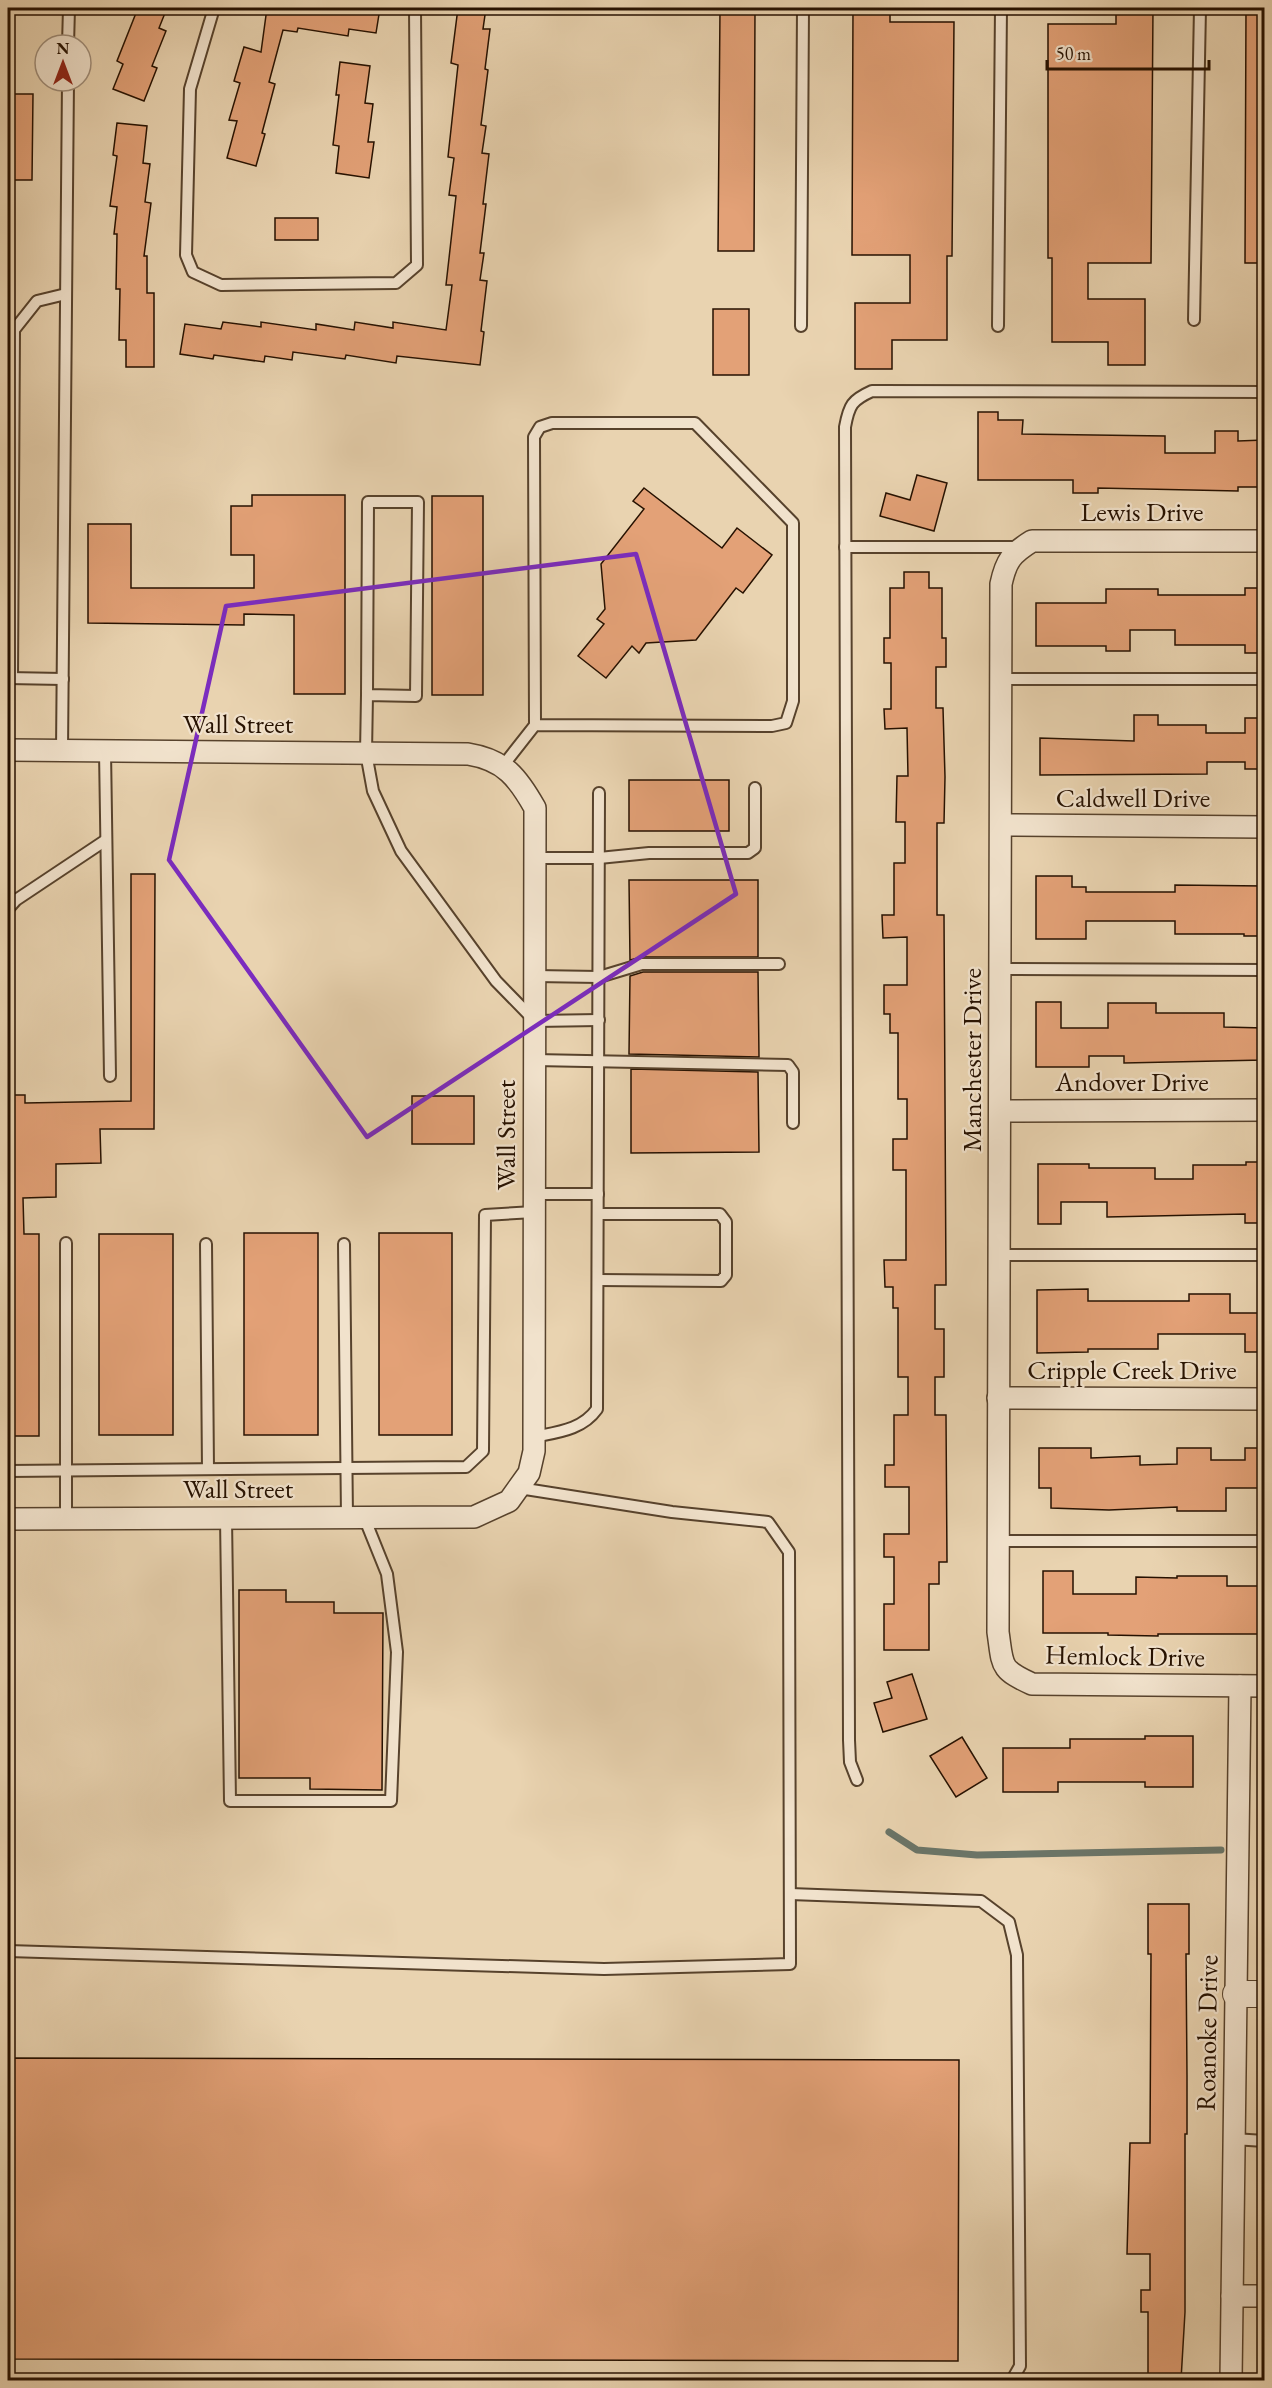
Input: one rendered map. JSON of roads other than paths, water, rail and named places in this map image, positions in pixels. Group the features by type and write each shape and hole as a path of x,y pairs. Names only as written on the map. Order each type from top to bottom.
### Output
{"street":[{"name":"Lewis Drive","path":"1022,547 1032,541 1264,541"},
{"name":"Manchester Drive","path":"998,1581 1001,584 1006,564 1022,547"},
{"name":"Wall Street","path":"8,750 468,754 482,756 519,780 535,808 534,1452 530,1473 519,1488 509,1501 474,1517 8,1519"},
{"name":"Caldwell Drive","path":"1002,825 1264,827"},
{"name":"Andover Drive","path":"1000,1111 1264,1110"},
{"name":"Cripple Creek Drive","path":"998,1398 1264,1399"},
{"name":"Hemlock Drive","path":"998,1581 998,1632 1002,1662 1010,1674 1032,1684 1264,1686"},
{"name":"Roanoke Drive","path":"1231,2380 1240,1686"},
{"path":"1236,1994 1264,1994"},
{"path":"1232,2296 1264,2296"}],"lane":[{"path":"68,33 69,8"},
{"path":"214,8 190,88 186,255 193,272 221,285 396,283 417,265 416,8"},
{"path":"801,326 803,8"},
{"path":"998,326 1001,8"},
{"path":"1194,320 1200,8"},
{"path":"62,751 68,93"},
{"path":"63,679 10,678 14,330 38,301 66,294"},
{"path":"857,1780 850,1762 849,1740 845,547 845,427 848,409 858,398 872,392 1264,393"},
{"path":"502,768 535,725 534,437 540,427 552,423 695,423 793,523 793,701 786,723 772,726 535,725"},
{"path":"367,695 416,696 418,502 368,502 366,753 373,791 401,851 496,981 535,1021 599,1020"},
{"path":"845,547 1022,547"},
{"path":"1001,679 1264,679"},
{"path":"105,751 110,1076"},
{"path":"535,858 748,853 755,848 756,788"},
{"path":"534,1437 575,1428 592,1417 597,1409 599,793"},
{"path":"8,909 16,900 106,840"},
{"path":"535,976 599,977 642,964 779,964"},
{"path":"1001,969 1264,970"},
{"path":"535,1060 788,1065 793,1072 793,1124"},
{"path":"8,1471 466,1467 483,1451 485,1215 534,1203 598,1194"},
{"path":"598,1214 720,1214 726,1222 726,1275 721,1281 599,1280"},
{"path":"66,1243 66,1519"},
{"path":"206,1245 208,1469"},
{"path":"226,1518 230,1801 391,1801 397,1652 387,1574 355,1517 347,1468 344,1245"},
{"path":"999,1255 1264,1255"},
{"path":"8,1951 604,1969 790,1964 789,1552 768,1522 672,1512 519,1488"},
{"path":"998,1541 1264,1541"},
{"path":"790,1894 981,1900 1009,1922 1017,1955 1020,2355 1020,2366 1012,2380"},
{"path":"1234,2139 1264,2141"}],"waterway":[{"path":"889,1832 917,1850 977,1855 1221,1850"}]}
